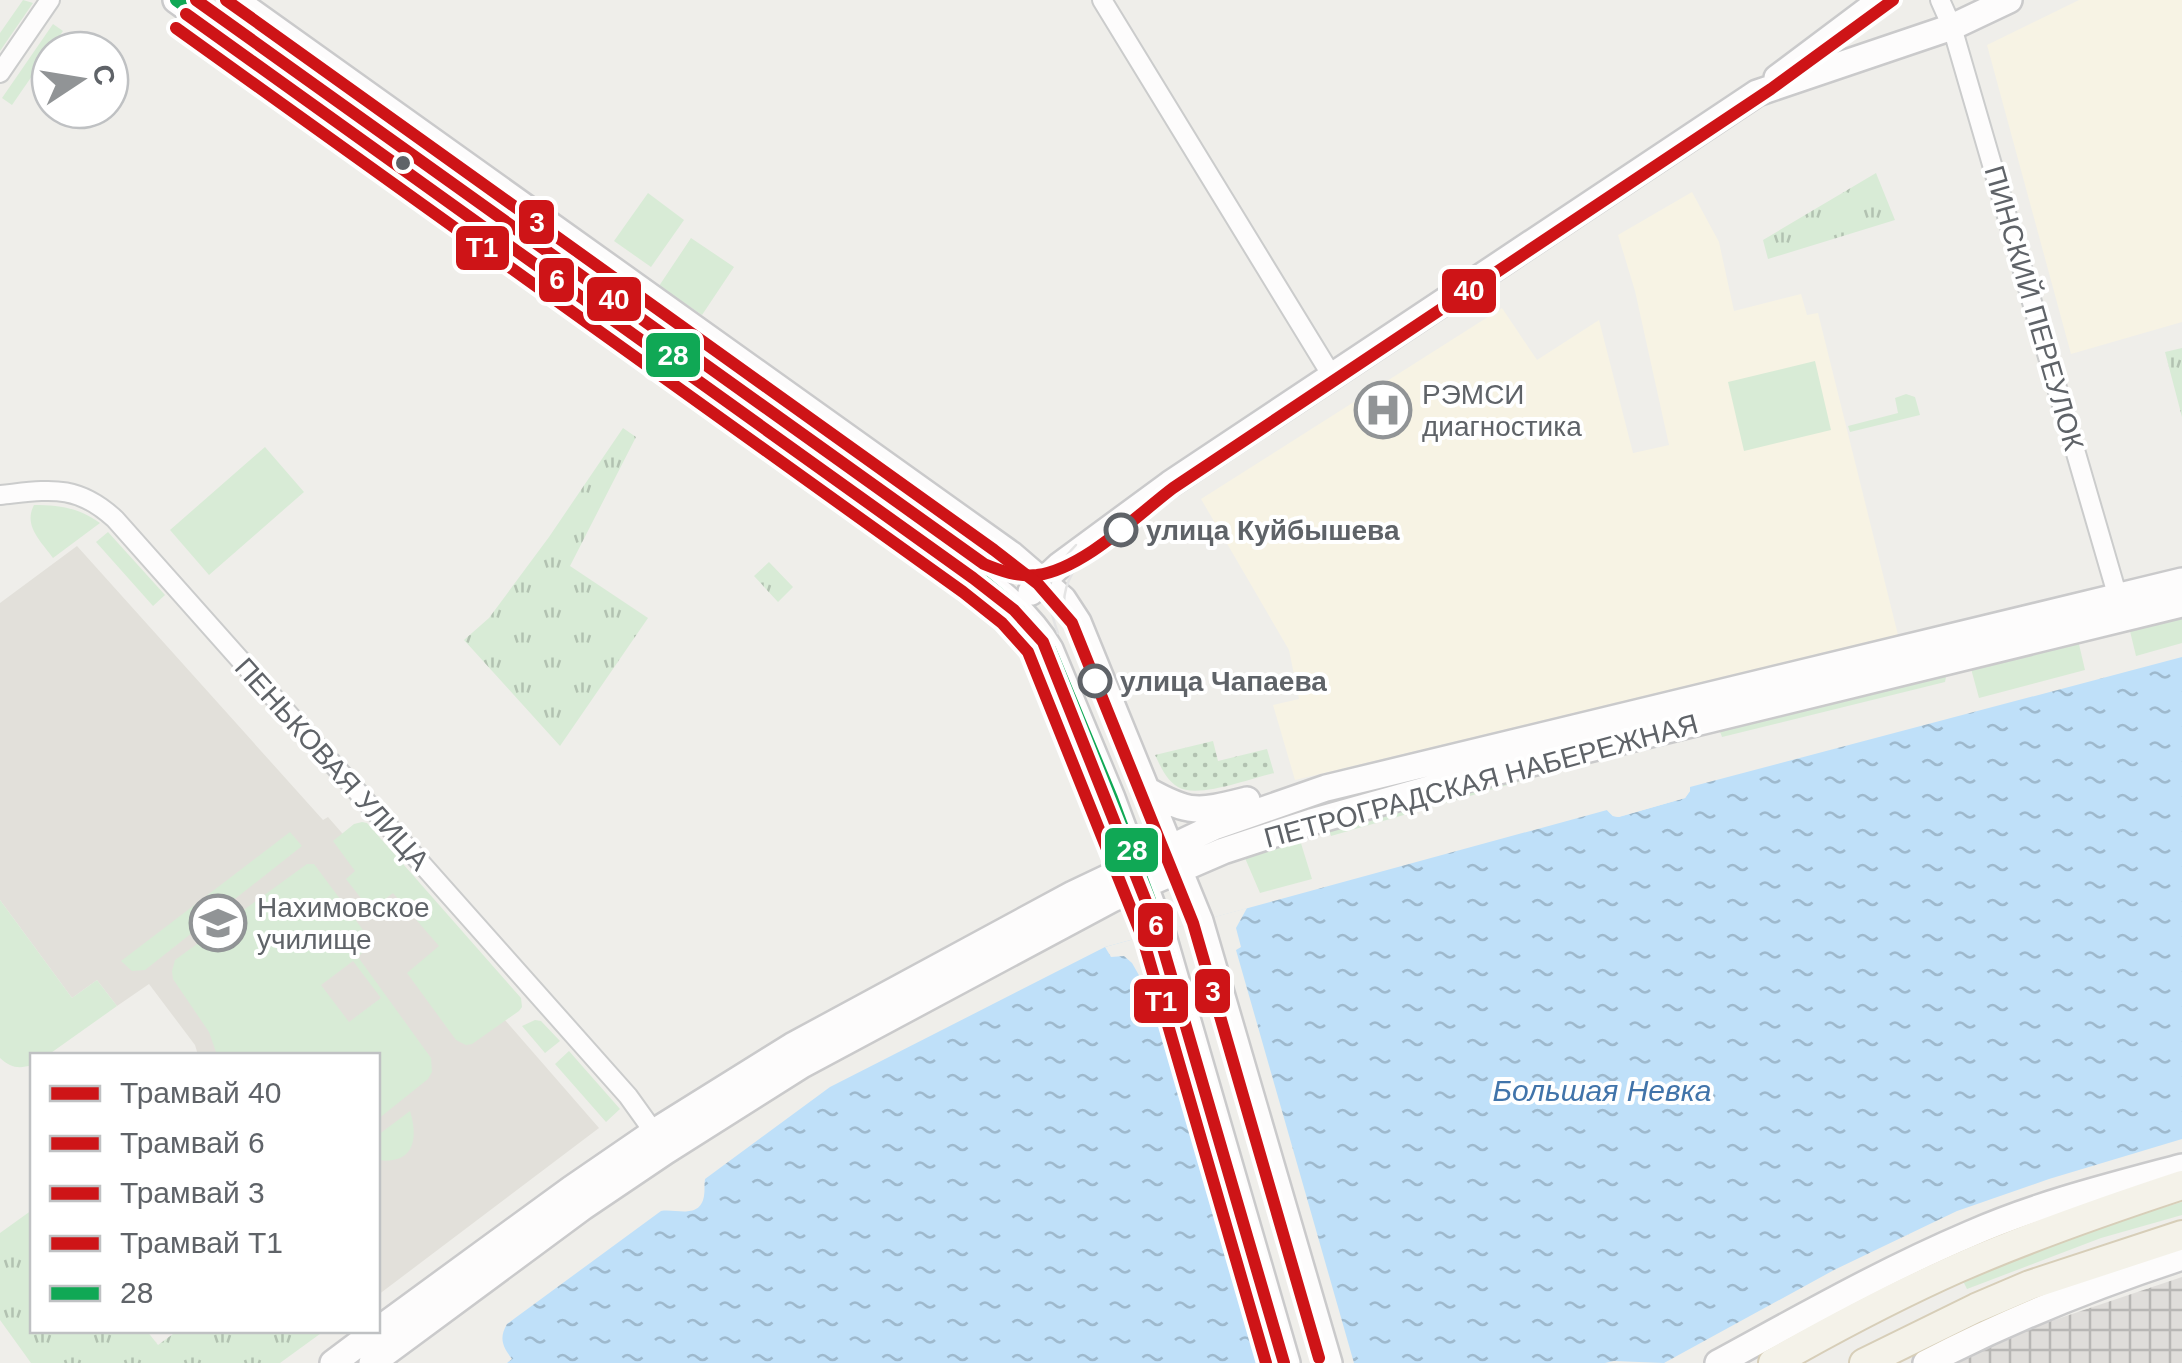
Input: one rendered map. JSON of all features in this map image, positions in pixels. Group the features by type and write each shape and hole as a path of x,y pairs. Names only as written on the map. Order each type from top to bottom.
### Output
{"main road":[{"path":"176,0 821,460 955,558 1016,606 1039,630 1142,874 1162,932 1287,1363"},
{"path":"235,0 884,462 1044,580 1064,599 1078,622 1200,921 1329,1363"},
{"path":"1016,606 1060,565 1161,490 1758,93 1881,0"},
{"path":"1758,93 1952,26 2009,0"},
{"name":"ПЕТРОГРАДСКАЯ НАБЕРЕЖНАЯ","path":"380,1328 571,1188 1112,898 1142,874 1176,859 1224,851 1450,782 2121,607 2182,581"},
{"name":"ПЕТРОГРАДСКАЯ НАБЕРЕЖНАЯ","path":"1176,859 1214,827 1326,788 2121,607 2182,604"},
{"path":"1147,790 1193,811 1254,798 1269,806"},
{"name":"ПЕТРОГРАДСКАЯ НАБЕРЕЖНАЯ","path":"372,1363 583,1206 660,1141"},
{"path":"1718,1363 1845,1293 1972,1233 2060,1201 2182,1167"},
{"path":"1773,1363 1957,1268 2182,1185"},
{"path":"1864,1363 2030,1285 2182,1235"},
{"path":"1926,1363 2039,1308 2182,1257"},
{"name":"ПЕТРОГРАДСКАЯ НАБЕРЕЖНАЯ","path":"334,1363 373,1333"}],"street":[{"path":"0,73 50,0"},
{"path":"1102,0 1332,376"},
{"name":"ПИНСКИЙ ПЕРЕУЛОК","path":"1940,0 1952,26 2121,607"},
{"name":"ПЕНЬКОВАЯ УЛИЦА","path":"0,495 55,490 77,494 96,502 115,518 628,1096 660,1141"}],"shaded area":[{"path":"2079,0 2182,0 2182,322 2071,354 1987,45"},
{"path":"1692,192 1719,242 1734,311 1801,294 1807,315 1818,313 1898,635 1295,780 1273,705 1299,699 1289,650 1201,499 1502,308 1537,360 1599,320 1633,453 1669,445 1635,291 1618,235"},
{"name":"Нахимовское училище","path":"77,546 323,820 328,817 599,1128 380,1293 380,1053 197,1053 149,984 117,1006 97,980 72,998 0,900 0,603"},
{"path":"2182,1277 2182,1363 1958,1363 2001,1338"}],"green space":[{"path":"23,0 33,3 0,51 0,33"},
{"path":"30,57 30,79 12,105 2,98"},
{"path":"1876,173 1895,220 1768,259 1763,240"},
{"path":"648,193 684,220 651,267 614,241"},
{"path":"691,238 734,267 702,315 659,286"},
{"path":"2182,348 2182,417 2165,352"},
{"path":"1815,361 1831,430 1744,451 1728,382"},
{"path":"1906,394 1915,397 1920,415 1850,432 1848,426 1898,413 1895,398"},
{"path":"623,428 636,437 570,566 648,618 560,746 464,640 489,618"},
{"path":"265,447 304,492 209,575 170,530"},
{"path":"34,505 69,508 100,523 53,558 32,527"},
{"path":"108,532 165,595 153,606 96,542"},
{"path":"769,562 793,587 778,602 754,576"},
{"path":"2182,613 2182,643 2136,656 2129,627"},
{"path":"2078,640 2085,670 1979,698 1970,665"},
{"path":"1943,674 1945,682 1722,737 1719,729"},
{"path":"1213,741 1218,761 1267,749 1274,773 1211,789 1187,790 1170,781 1155,755"},
{"path":"1576,760 1581,764 1331,836 1329,829"},
{"path":"362,822 367,823 521,998 519,1011 472,1044 456,1040 407,973 439,946 393,893 376,906 367,906 346,879 355,871 333,841"},
{"path":"290,832 302,846 145,970 132,971 121,961"},
{"path":"1300,840 1312,879 1260,893 1245,858"},
{"path":"307,864 314,864 369,938 370,945 358,957 431,1058 432,1072 380,1117 380,1053 216,1053 209,1032 173,979 175,960","holes":["353,961 381,998 349,1022 321,985"]},
{"path":"0,900 72,998 97,980 117,1006 51,1053 30,1053 30,1065 12,1066 0,1058"},
{"path":"541,1021 560,1041 545,1053 522,1026"},
{"path":"569,1051 620,1109 606,1122 555,1064"},
{"path":"410,1111 414,1132 406,1154 399,1159 380,1160 380,1134"},
{"path":"2182,1202 2182,1215 2101,1238 1967,1289 1963,1281 2101,1226"},
{"path":"30,1211 30,1333 149,1333 158,1345 174,1333 321,1333 280,1363 31,1363 0,1320 0,1233"}],"water":[{"name":"Большая Невка","path":"2182,657 2182,1139 1957,1211 1834,1270 1664,1363 507,1363 512,1359 503,1342 507,1324 661,1211 698,1208 704,1196 705,1179 830,1087 1105,947 1607,810 1619,817 1685,798 1690,787"}],"pier":[{"path":"1690,787 1685,798 1618,817 1607,810 1618,812 1683,793"},
{"path":"1247,908 1236,928 1241,947 1236,950 1354,1363 1265,1363 1154,982 1144,984 1132,963 1124,956 1111,957 1105,947"}],"tram line":[{"name":"40","path":"196,0 984,564 1030,575 1055,571 1090,552 1173,488 1771,89 1893,0"},
{"name":"3","path":"226,0 994,550 1038,584 1072,623 1193,923 1319,1358"},
{"name":"6","path":"186,14 973,578 1014,610 1043,642 1159,934 1284,1363"},
{"name":"Т1","path":"176,28 963,592 1002,623 1028,652 1143,939 1266,1363"},
{"path":"1058,633 1050,606 1050,586 1058,566 1076,545"},
{"path":"1066,623 1066,588 1083,556"}],"transit line":[{"name":"28","path":"176,0 955,557 1019,610 1050,649 1162,932 1287,1363"}],"place":[{"name":"РЭМСИ диагностика","path":"1383,410"},
{"name":"улица Куйбышева","path":"1121,530"},
{"name":"улица Чапаева","path":"1095,681"},
{"name":"Нахимовское училище","path":"218,923"}]}
